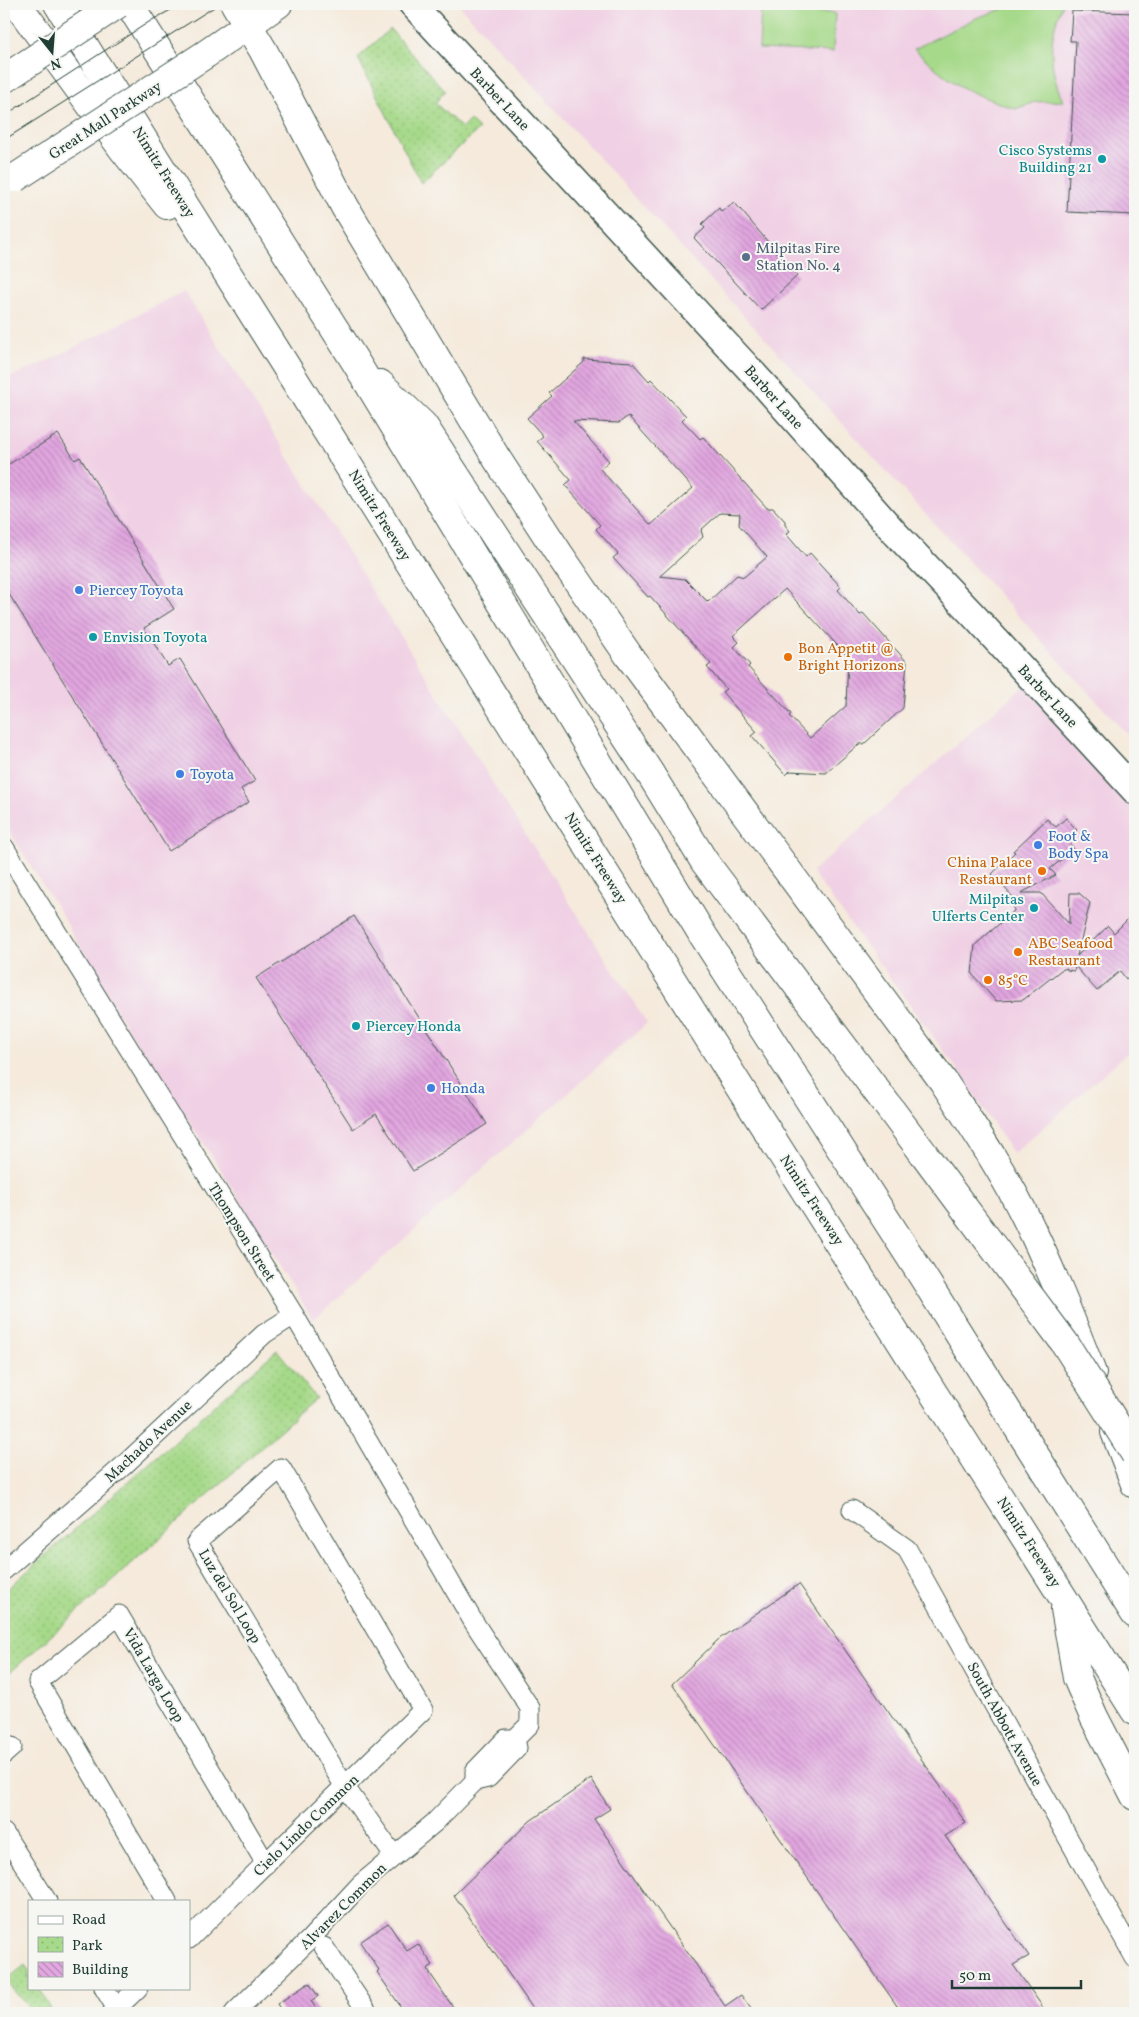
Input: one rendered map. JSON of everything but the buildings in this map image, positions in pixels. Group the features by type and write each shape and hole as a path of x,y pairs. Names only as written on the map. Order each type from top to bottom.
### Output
{"main road":[{"path":"17,4 122,148 257,320"},
{"name":"Nimitz Freeway","path":"58,4 1135,1711"},
{"path":"4,78 118,4"},
{"path":"129,4 355,361 701,932 924,1277 1135,1614"},
{"name":"Great Mall Parkway","path":"9,181 206,54 242,14 278,4"},
{"path":"242,14 345,207 497,460 629,656 943,1081 988,1150 1028,1221 1066,1307 1135,1484"},
{"path":"355,361 423,425 651,775 704,861 1064,1342 1135,1454"},
{"path":"1062,1593 1078,1678 1094,1716 1135,1796"}],"street":[{"name":"Barber Lane","path":"412,4 764,385 896,534 1135,792"},
{"name":"Thompson Street","path":"4,847 294,1315 530,1716 515,1739"},
{"name":"Machado Avenue","path":"4,1570 122,1467 264,1334 294,1315"},
{"name":"Luz del Sol Loop","path":"394,1856 345,1787 197,1541 281,1468 423,1710"},
{"name":"South Abbott Avenue","path":"852,1510 907,1549 1135,1958"},
{"name":"Vida Larga Loop","path":"166,1900 38,1682 119,1615 266,1864"},
{"name":"Cielo Lindo Common","path":"190,1937 423,1710"},
{"name":"Alvarez Common","path":"234,2013 310,1939 361,1884 434,1823 475,1781 474,1771 506,1739 515,1739"},
{"path":"4,1833 46,1900"},
{"path":"324,1947 368,2013"},
{"path":"105,1990 114,2011 136,1990"}],"shaded area":[{"path":"458,4 1135,4 1135,743 668,233"},
{"name":"Envision Toyota","path":"184,291 503,799 647,1023 313,1320 218,1165 132,1037 63,917 4,823 4,380 48,361"},
{"path":"1029,681 1135,798 1135,1046 1013,1154 957,1069 812,872"}],"green space":[{"path":"1017,4 1063,4 1052,40 1052,64 1063,101 1035,102 1015,109 960,86 914,49 976,18"},
{"path":"761,10 835,13 833,52 759,49"},
{"path":"390,29 445,91 435,103 462,128 470,120 479,129 421,183 358,58"},
{"path":"277,1350 316,1398 4,1678 4,1592"},
{"path":"25,1965 28,1970 28,1990 40,1990 53,2013 34,2013 5,1981"}],"tram line":[{"path":"4,116 152,20 182,4"},
{"path":"4,140 219,4"}],"place":[{"name":"Cisco Systems Building 21","path":"1102,159"},
{"name":"Milpitas Fire Station No. 4","path":"746,257"},
{"name":"Piercey Toyota","path":"79,590"},
{"name":"Envision Toyota","path":"93,637"},
{"name":"Bon Appetit @ Bright Horizons","path":"788,657"},
{"name":"Toyota","path":"180,774"},
{"name":"Foot & Body Spa","path":"1038,845"},
{"name":"China Palace Restaurant","path":"1042,871"},
{"name":"Milpitas Ulferts Center","path":"1034,908"},
{"name":"ABC Seafood Restaurant","path":"1018,952"},
{"name":"85°C","path":"988,980"},
{"name":"Piercey Honda","path":"356,1026"},
{"name":"Honda","path":"431,1088"}]}
